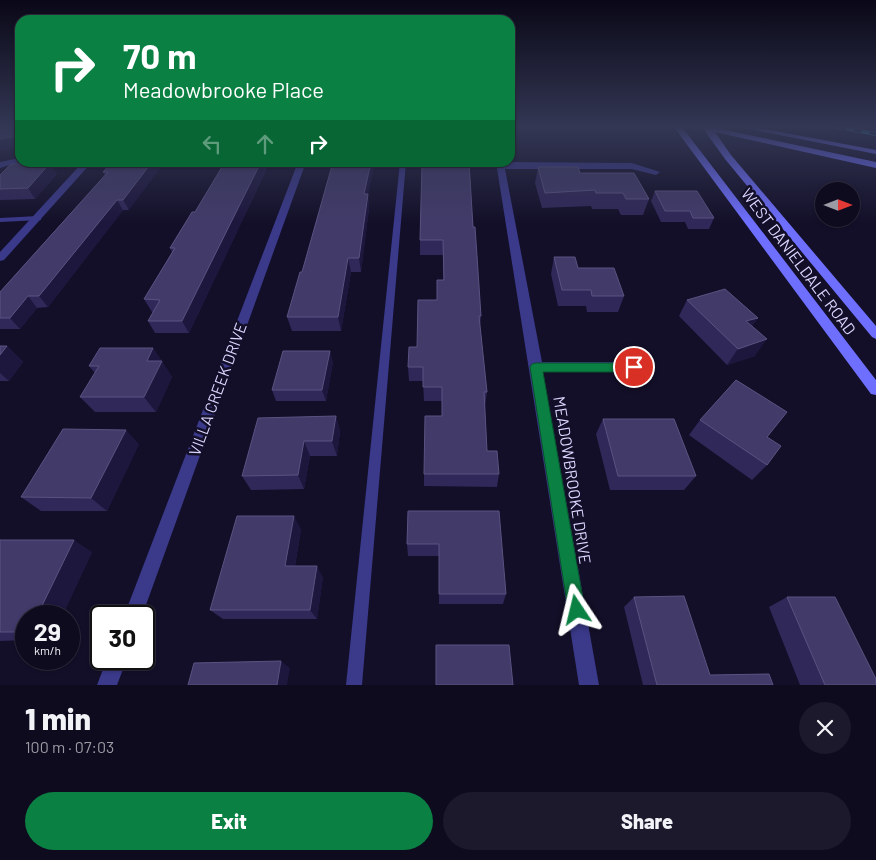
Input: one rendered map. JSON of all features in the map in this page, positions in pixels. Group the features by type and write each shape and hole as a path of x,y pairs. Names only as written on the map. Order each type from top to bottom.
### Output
{"main road":[{"name":"WEST DANIELDALE ROAD","path":"702,159 876,390"},
{"name":"WEST DANIELDALE ROAD","path":"732,159 876,334"},
{"path":"847,159 876,165"}],"street":[{"path":"0,165 15,161"},
{"path":"515,164 632,166 656,172"},
{"path":"0,258 84,167"},
{"name":"VILLA CREEK DRIVE","path":"137,605 300,167"},
{"name":"MEADOWBROOKE DRIVE","path":"501,167 589,685"},
{"path":"536,367 634,367"},
{"path":"107,685 113,670"}],"lane":[{"path":"354,685 403,167"},
{"path":"0,220 38,218"}],"building":[{"path":"11,164 15,164 15,167 46,167 28,188 0,189 0,175"},
{"path":"108,167 148,167 123,200 117,200 39,296 28,296 10,318 0,318 0,292 108,172 103,172"},
{"path":"222,167 259,167 182,321 148,321 160,300 144,299 175,248 170,248 192,212 195,212"},
{"path":"332,167 370,167 364,194 368,194 359,258 348,258 338,317 287,317 300,272 302,272"},
{"path":"422,167 469,167 481,316 479,316 487,392 484,392 487,451 497,451 499,474 424,474 425,416 442,416 442,387 423,387 423,367 408,367 409,347 417,347 418,300 437,300 437,280 444,280 443,240 420,240"},
{"path":"538,167 578,167 580,173 634,173 649,199 626,199 623,193 596,193 595,190 545,193"},
{"path":"655,191 697,191 714,218 693,218 690,211 665,211"},
{"path":"554,257 575,257 578,268 614,268 624,296 592,296 591,290 562,290"},
{"path":"725,289 758,318 746,321 767,339 738,349 687,300"},
{"path":"0,346 7,346 0,355"},
{"path":"100,348 153,348 147,361 162,361 144,397 80,397 99,366 89,366"},
{"path":"283,351 330,351 322,390 272,390"},
{"path":"736,380 787,412 767,437 781,446 767,465 700,420"},
{"path":"336,416 332,441 304,441 298,475 242,476 258,418"},
{"path":"603,419 674,419 696,476 618,476"},
{"path":"63,429 126,430 91,498 21,497"},
{"path":"408,511 499,511 506,594 439,594 439,544 407,544"},
{"path":"237,516 294,516 285,566 317,566 310,610 210,610"},
{"path":"0,540 74,540 42,605 15,605 15,632 0,632"},
{"path":"684,596 710,675 769,674 773,685 657,685 634,597"},
{"path":"787,597 835,597 876,679 876,685 825,685"},
{"path":"436,645 509,645 513,685 436,685"},
{"path":"281,661 277,685 188,685 194,663"}],"route":[{"path":"577,610 536,367 634,367"}]}
